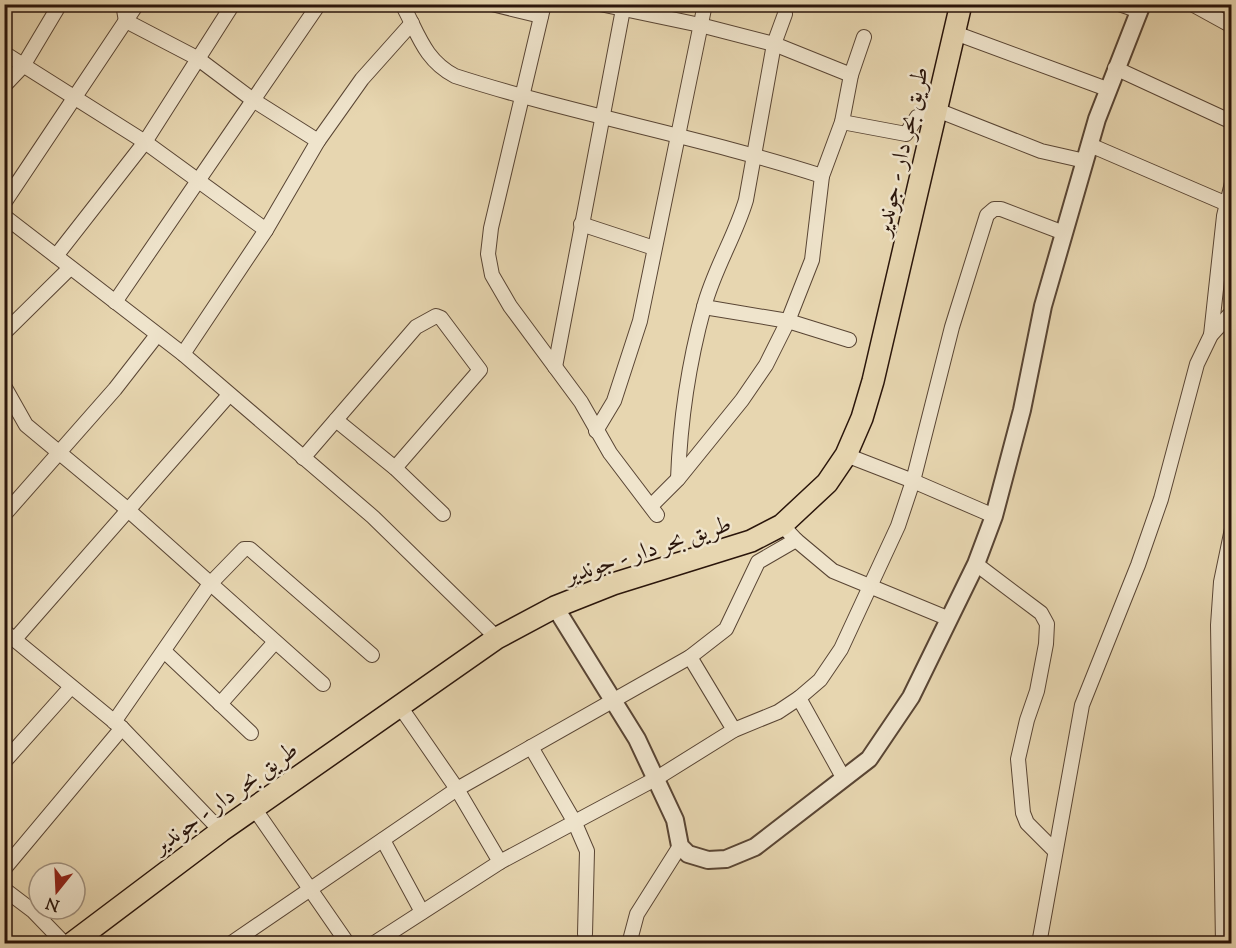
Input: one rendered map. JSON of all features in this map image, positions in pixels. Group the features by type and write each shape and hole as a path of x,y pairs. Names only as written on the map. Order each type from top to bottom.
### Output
{"highway":[{"name":"طريق بحر دار - جوندير","path":"71,944 221,831 497,638 555,607 613,584 788,533 846,455 862,418 873,381 961,4"}],"street":[{"path":"4,86 23,66 60,4"},
{"path":"123,4 126,21"},
{"path":"4,203 137,4"},
{"path":"56,256 145,142 233,4"},
{"path":"115,302 319,4"},
{"path":"402,4 428,56 441,69 454,76 520,97 754,154 822,176"},
{"path":"492,4 543,10 520,97 488,254 492,275 581,402 610,453 654,511 742,400 766,364 788,321 812,260 822,176 842,122 850,75 864,37"},
{"path":"600,4 624,7 774,44 850,75"},
{"path":"596,431 614,401 640,321 705,4"},
{"path":"555,607 614,699 657,778 675,820 680,846 688,854 708,860 726,859 755,847 869,759 911,697 947,618 976,564 994,516 1022,410 1043,306 1064,233 1107,90 1141,8 1119,4"},
{"path":"1192,4 1232,26"},
{"path":"555,367 624,7"},
{"path":"678,479 679,446 704,307 721,257 741,218 774,44 785,14"},
{"path":"126,21 197,58 253,100 318,141"},
{"path":"183,354 266,230 318,141 362,79 412,22"},
{"path":"955,33 1107,90"},
{"path":"4,53 145,142 266,230"},
{"path":"1115,68 1232,122"},
{"path":"842,122 906,134 917,117 935,116 1041,151 1088,153 1227,204"},
{"path":"1211,335 1227,204 1232,183"},
{"path":"373,944 500,862 657,778 734,730 778,712 820,680 840,649 898,526 913,481 952,327 987,215 994,209 1001,209 1064,233"},
{"path":"4,216 183,354 373,518 497,638"},
{"path":"581,224 654,248"},
{"path":"4,333 70,268"},
{"path":"704,307 788,321 849,340"},
{"path":"1039,944 1082,705 1138,565 1161,499 1197,364 1211,335 1232,312"},
{"path":"303,458 416,327 436,316 441,318 480,370 395,468"},
{"path":"4,515 60,454 157,335"},
{"path":"4,386 26,425 127,509 209,585 323,684"},
{"path":"221,831 118,725 10,635 168,467 229,394"},
{"path":"336,420 395,468 443,514"},
{"path":"846,455 994,516"},
{"path":"1223,944 1218,625 1221,582 1232,528"},
{"path":"238,941 457,789 690,657 726,629 758,562 788,533 832,571 947,618"},
{"path":"4,868 118,725 209,585 239,552 250,549 372,655"},
{"path":"976,564 1041,613 1047,624 1042,668 1018,759 1023,813 1027,823 1055,851"},
{"path":"220,704 275,642"},
{"path":"164,651 251,733"},
{"path":"690,657 734,730"},
{"path":"4,762 71,687"},
{"path":"799,698 844,779"},
{"path":"399,705 457,789 500,862"},
{"path":"531,747 574,821 588,851 585,934"},
{"path":"254,808 348,944"},
{"path":"383,840 422,912"},
{"path":"629,944 637,914 680,846"},
{"path":"4,889 33,911 65,944"}]}
